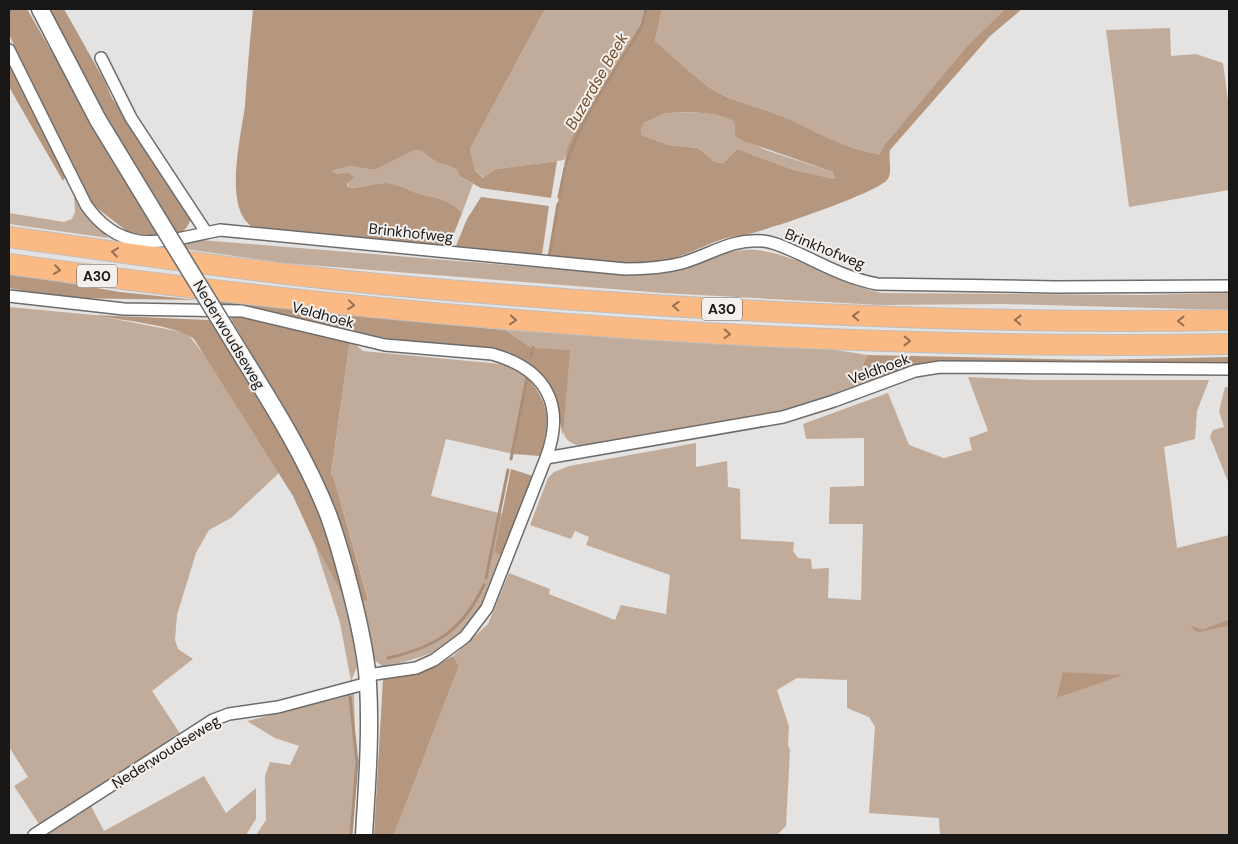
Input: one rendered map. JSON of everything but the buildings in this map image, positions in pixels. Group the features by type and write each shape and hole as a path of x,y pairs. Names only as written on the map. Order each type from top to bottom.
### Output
{"highway":[{"name":"A30","path":"9,237 173,260 398,285 628,303 854,316 1022,320 1229,320"},
{"name":"A30","path":"9,264 186,288 392,309 626,329 863,340 1229,344"}],"street":[{"name":"Nederwoudseweg","path":"40,9 98,120 290,435 328,515 354,602 368,679 370,747 364,835"},
{"name":"Brinkhofweg","path":"9,50 86,205 103,224 127,238 153,243 220,230 625,269 657,269 684,262 718,247 738,242 764,241 782,246 855,280 877,284 989,287 1229,286"},
{"path":"101,58 131,118 206,232"},
{"name":"Veldhoek","path":"9,296 124,309 242,310 385,345 492,354 507,358 523,366 536,377 548,394 554,414 555,430 546,458 487,608 466,637 434,660 416,668 368,679"},
{"name":"Veldhoek","path":"546,458 783,418 915,371 940,366 1229,369"},
{"name":"Nederwoudseweg","path":"34,835 213,720 229,714 278,707 368,679"}],"shaded area":[{"path":"9,9 27,9 158,236 128,232 93,205 30,81 9,34"},
{"path":"45,9 64,9 104,80 112,98 187,209 191,218 190,221 186,228 178,235 69,57"},
{"path":"253,9 545,9 470,149 475,170 483,178 496,169 557,161 551,198 481,188 459,176 457,170 438,163 421,151 415,150 375,170 350,166 332,171 337,174 348,172 354,177 347,184 348,188 387,183 453,205 462,213 449,246 255,228 245,219 239,206 236,190 236,171 245,105"},
{"path":"545,9 645,9 640,25 578,126 564,160 496,169 484,178 475,170 470,149"},
{"path":"645,9 662,9 655,41 710,88 727,97 772,112 842,144 880,154 885,144 967,46 1005,9 1022,9 990,36 890,150 890,170 887,180 863,194 779,225 723,239 661,261 625,263 549,256 567,149 578,126 640,25","holes":["677,112 706,113 727,118 734,122 735,135 741,140 833,172 835,179 794,170 737,149 723,163 715,162 698,148 668,145 642,135 641,130 644,123 663,114"]},
{"path":"662,9 1005,9 967,46 885,144 881,154 842,144 772,112 727,97 710,88 655,41"},
{"path":"1170,28 1171,56 1196,54 1223,63 1229,108 1229,190 1129,207 1106,30"},
{"path":"9,58 67,174 63,181 9,87"},
{"path":"677,112 706,113 727,118 734,122 735,135 766,150 833,172 835,179 794,170 737,149 723,163 715,162 698,148 668,145 642,135 641,130 644,123 663,114"},
{"path":"415,150 421,151 438,163 457,170 459,176 473,184 462,213 448,202 387,183 348,188 348,172 337,174 332,171 350,166 375,170"},
{"path":"74,196 108,238 9,224 9,213 64,222 72,219 75,212"},
{"path":"481,197 549,206 542,255 456,246 467,219"},
{"path":"201,240 630,275 669,272 725,253 756,250 788,257 850,283 882,293 1142,295 1229,293 1229,310 1003,304 880,305 663,293 283,263 171,247 169,245"},
{"path":"9,273 120,292 197,300 62,298 9,288"},
{"path":"204,300 505,330 532,348 570,350 563,436 556,402 546,383 493,351 385,338 256,309 208,307"},
{"path":"9,307 94,315 187,333 205,356 279,473 231,518 209,530 196,553 177,615 175,640 178,649 193,659 152,691 183,738 41,827 14,786 28,777 9,747"},
{"path":"94,315 209,320 289,440 333,546 348,606 314,542 293,496 194,339 175,330"},
{"path":"230,317 253,317 350,340 331,475 333,475 368,600 360,602 340,526 311,457"},
{"path":"505,330 829,349 868,355 863,364 869,386 808,407 663,434 579,446 568,440 565,436 563,423 532,348"},
{"path":"350,340 363,351 501,364 519,371 527,377 513,454 446,439 431,496 503,514 494,553 505,556 485,604 467,630 446,646 422,656 383,667 371,657 360,602 368,599 333,475 331,476"},
{"path":"868,355 1092,360 1229,357 1229,365 1095,366 929,362 908,368 869,386 863,364"},
{"path":"527,377 541,396 546,414 546,433 540,456 513,454"},
{"path":"968,377 1032,380 1209,380 1197,411 1195,439 1164,447 1177,548 1229,535 1229,619 1203,629 1190,624 1197,633 1229,626 1229,835 940,835 939,818 869,813 875,727 869,717 847,708 847,680 797,678 777,690 789,726 788,745 790,750 786,826 777,835 394,835 459,666 453,656 488,624 509,573 550,589 549,594 615,620 621,605 666,614 670,575 586,545 589,537 575,531 571,539 530,525 548,478 554,472 569,466 696,443 696,467 727,461 728,487 740,489 741,539 794,542 793,551 798,558 811,559 812,569 829,568 828,598 861,600 863,524 829,524 830,487 864,486 864,438 806,439 803,424 888,393 909,445 944,458 972,450 969,438 988,431","holes":["1064,673 1081,688 1057,697 1056,697"]},
{"path":"1225,387 1229,387 1229,484 1210,437 1213,430 1224,427 1219,411"},
{"path":"511,469 533,476 505,556 494,553"},
{"path":"314,542 348,606 357,667 351,681 340,623"},
{"path":"1229,619 1229,626 1197,633 1189,624 1203,629"},
{"path":"453,656 459,666 394,835 374,835 383,679 435,666"},
{"path":"1060,672 1123,675 1056,698 1063,673"},
{"path":"354,693 356,767 352,835 256,835 266,820 265,776 270,762 290,765 299,746 275,738 247,721"},
{"path":"204,776 226,813 256,788 256,819 246,835 47,835 91,806 104,831"}],"waterway":[{"name":"Buzerdse Beek","path":"566,164 590,111 642,26 646,9"},
{"name":"Buzerdse Beek","path":"559,197 565,168"},
{"name":"Buzerdse Beek","path":"549,257 558,204"},
{"name":"Buzerdse Beek","path":"531,357 533,347"},
{"name":"Buzerdse Beek","path":"511,459 527,377"},
{"name":"Buzerdse Beek","path":"486,578 508,470"},
{"name":"Buzerdse Beek","path":"388,658 405,654 446,635 457,625 476,601 484,585"},
{"name":"Buzerdse Beek","path":"350,697 357,762 351,835"}]}
